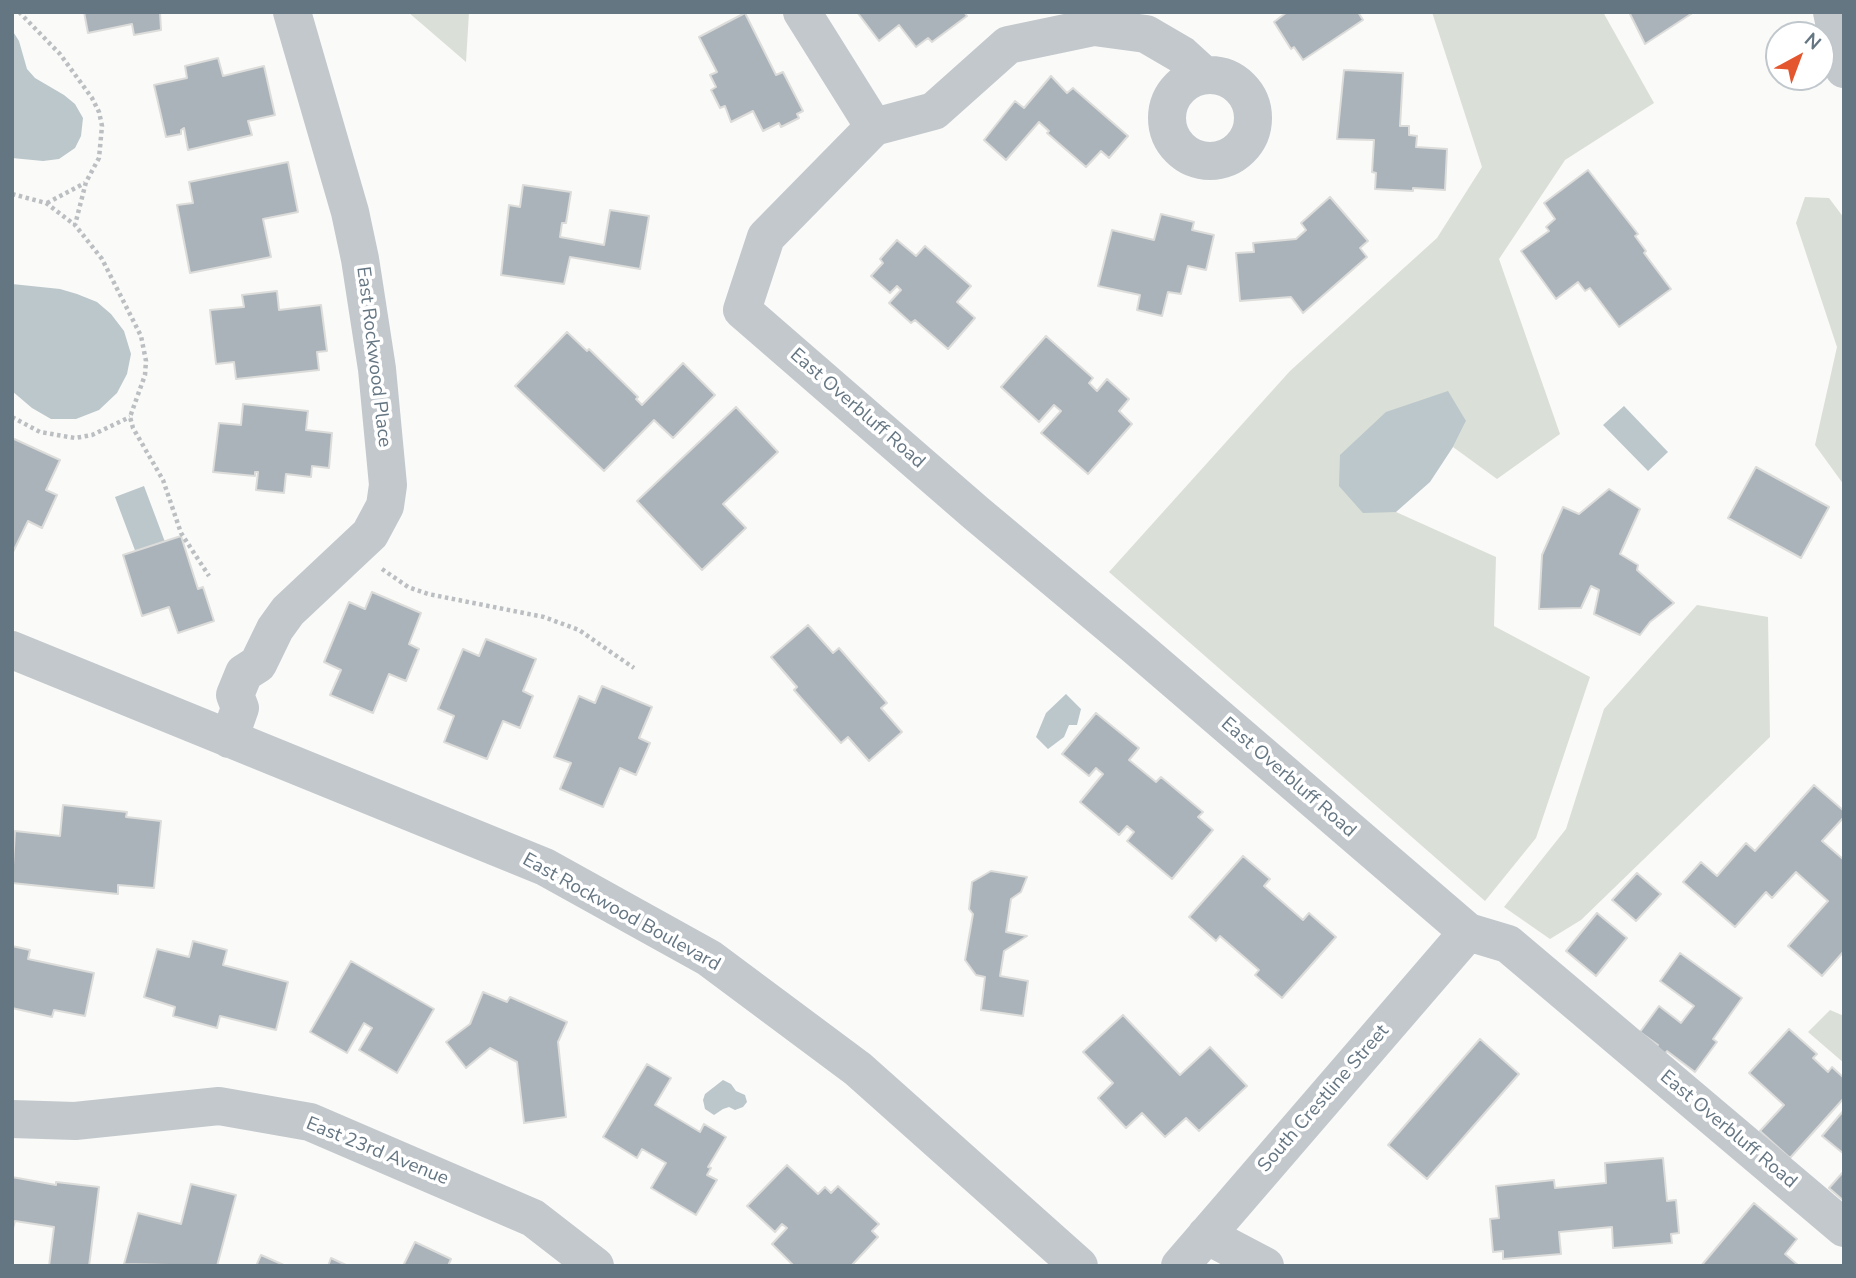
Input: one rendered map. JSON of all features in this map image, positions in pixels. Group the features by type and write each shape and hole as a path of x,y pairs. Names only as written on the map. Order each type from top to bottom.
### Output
{"street":[{"name":"East Rockwood Place","path":"235,723 254,704 264,683 258,664 275,629 289,611 370,534 385,506 388,485 377,369 360,258 350,212 292,12"},
{"path":"802,12 874,127 934,111 1008,45 1094,27 1146,34 1182,55 1204,75"},
{"path":"1832,12 1844,69"},
{"name":"East Overbluff Road","path":"874,127 766,237 743,310 976,513 1468,932 1508,944 1844,1228"},
{"name":"East Rockwood Boulevard","path":"13,651 235,723 545,867 709,958 858,1069 1079,1266"},
{"name":"South Crestline Street","path":"1194,1249 1468,932"},
{"name":"East 23rd Avenue","path":"12,1119 75,1121 219,1106 310,1122 533,1218 595,1266"},
{"path":"1194,1249 1233,1266"},
{"path":"1194,1249 1265,1266"}],"path":[{"path":"19,12 60,54 99,112 102,126 99,158 86,182 75,225"},
{"path":"46,203 68,194 86,182"},
{"path":"12,194 46,203 75,225 102,259 141,337 146,361 145,375 130,417 133,428 163,480 181,533 192,554 209,576"},
{"path":"12,417 40,432 75,438 92,435 130,417"},
{"path":"355,549 408,587 428,594 544,617 579,630 634,668"}],"shaded area":[{"path":"408,12 469,12 466,62"},
{"path":"1432,12 1603,12 1654,103 1565,160 1499,259 1560,434 1497,479 1453,447 1466,421 1363,512 1396,512 1496,557 1494,626 1590,677 1536,838 1485,901 1109,572 1290,371 1437,238 1482,167"},
{"path":"12,30 19,41 27,69 35,78 75,104 83,118 81,136 75,148 59,159 43,161 12,158"},
{"path":"1805,197 1829,198 1844,218 1844,485 1815,445 1837,347 1796,223"},
{"path":"12,284 60,289 97,302 124,331 131,354 127,374 117,393 99,410 76,419 51,419 32,408 12,391"},
{"path":"1448,391 1466,421 1430,482 1396,512 1363,513 1339,486 1340,455 1386,412"},
{"path":"1624,406 1668,452 1648,471 1603,425"},
{"path":"144,486 165,542 136,553 115,497"},
{"path":"1697,605 1768,617 1770,737 1581,920 1550,939 1504,907 1566,829 1604,709"},
{"path":"1066,694 1081,709 1077,725 1069,725 1064,737 1048,749 1036,737 1046,713"},
{"path":"1830,1010 1844,1016 1844,1063 1808,1032"},
{"path":"723,1080 745,1095 747,1102 743,1107 735,1110 729,1107 714,1115 705,1109 703,1100 705,1094"}],"building":[{"path":"84,12 160,12 161,30 134,35 132,24 88,33"},
{"path":"857,12 964,12 967,16 932,42 928,38 916,47 899,25 879,41"},
{"path":"1287,12 1358,12 1363,20 1303,60 1294,47 1291,49 1274,22"},
{"path":"1629,12 1694,12 1645,44"},
{"path":"745,13 776,75 783,72 803,111 797,114 799,118 781,127 779,123 763,131 753,111 731,122 725,106 720,108 711,90 716,87 710,75 717,72 699,37"},
{"path":"218,58 223,76 264,66 275,115 248,121 252,135 188,150 184,128 181,134 166,137 154,85 187,78 185,66"},
{"path":"1344,70 1403,73 1400,126 1409,126 1409,135 1417,136 1416,147 1447,149 1445,190 1375,189 1376,173 1372,172 1374,140 1337,139"},
{"path":"1051,76 1067,93 1073,88 1128,136 1109,158 1101,151 1086,167 1047,133 1049,131 1039,122 1006,160 984,140 1015,101 1024,108"},
{"path":"288,162 298,212 263,219 271,257 190,273 177,205 193,203 189,182"},
{"path":"1588,170 1638,234 1635,236 1646,251 1644,253 1671,289 1619,327 1590,288 1585,291 1578,282 1556,299 1521,251 1549,231 1546,227 1555,219 1544,203"},
{"path":"523,185 571,192 566,223 562,223 560,237 604,245 610,210 649,216 640,269 570,257 564,284 501,275 509,205 520,207"},
{"path":"1330,197 1368,241 1360,248 1367,257 1303,313 1291,297 1240,301 1236,253 1254,252 1253,243 1296,239 1306,230 1301,223"},
{"path":"1161,214 1194,222 1192,230 1214,235 1206,270 1188,266 1181,294 1168,292 1162,316 1137,310 1140,295 1098,286 1112,230 1154,240"},
{"path":"897,240 916,256 925,246 971,286 957,302 975,318 948,349 915,320 911,323 889,303 901,290 897,286 890,293 871,276 883,263 880,259"},
{"path":"277,291 279,310 321,305 327,351 317,352 319,370 236,379 234,362 216,364 210,310 244,307 242,295"},
{"path":"567,332 587,351 589,349 638,397 636,399 642,405 683,363 715,395 673,438 654,420 604,471 515,386"},
{"path":"1046,336 1093,378 1089,383 1097,391 1107,379 1129,399 1119,411 1132,424 1088,474 1041,433 1061,411 1054,405 1039,422 1001,387"},
{"path":"243,404 308,411 306,430 332,433 329,468 312,466 311,477 286,474 284,493 256,490 258,472 255,472 255,476 213,472 219,423 241,425"},
{"path":"736,407 778,452 723,504 746,528 702,570 637,501"},
{"path":"12,438 60,460 46,490 57,495 42,528 28,521 12,554"},
{"path":"1756,467 1829,507 1801,558 1728,518"},
{"path":"1609,489 1640,509 1620,554 1638,565 1637,570 1674,603 1650,622 1640,635 1594,614 1599,590 1591,586 1581,608 1539,609 1542,555 1563,507 1579,514"},
{"path":"181,536 198,589 203,587 214,621 178,633 169,607 142,616 123,555"},
{"path":"372,592 421,613 409,644 419,649 406,681 389,674 373,713 330,695 341,670 324,662 349,602 365,609"},
{"path":"808,625 833,653 839,648 887,703 881,708 902,732 869,761 848,737 841,743 794,690 797,687 771,657"},
{"path":"486,639 536,659 523,691 533,696 520,728 503,721 487,759 444,742 454,716 438,709 463,649 479,656"},
{"path":"602,686 652,707 639,738 650,743 636,775 620,768 603,807 560,789 571,763 554,757 579,696 595,703"},
{"path":"1096,713 1139,748 1129,760 1156,782 1161,777 1203,812 1198,817 1213,830 1172,879 1127,841 1134,832 1127,826 1119,835 1080,802 1103,774 1096,768 1089,776 1062,754"},
{"path":"1814,785 1844,811 1844,817 1822,841 1844,860 1844,951 1822,976 1788,946 1828,901 1796,872 1772,898 1766,892 1735,927 1683,882 1701,862 1717,876 1746,843 1755,851"},
{"path":"63,805 127,812 126,817 161,821 154,888 118,885 118,894 12,883 15,831 60,836"},
{"path":"1243,856 1270,879 1264,886 1303,920 1309,913 1336,937 1282,998 1255,975 1259,970 1220,936 1216,941 1189,917"},
{"path":"991,871 1027,877 1021,892 1011,899 1006,932 1027,936 1004,951 1000,976 1028,981 1023,1016 981,1010 985,977 976,975 965,960 973,914 969,909 972,882"},
{"path":"1637,873 1661,894 1636,921 1612,900"},
{"path":"1597,913 1627,938 1596,976 1566,951"},
{"path":"193,941 227,950 223,965 288,982 276,1030 220,1016 217,1028 173,1016 175,1007 144,997 157,949 189,957"},
{"path":"12,946 30,950 28,959 94,973 85,1016 54,1010 52,1017 12,1008"},
{"path":"1680,953 1742,998 1713,1039 1717,1042 1695,1072 1667,1051 1664,1055 1655,1049 1658,1045 1640,1032 1659,1006 1681,1023 1694,1006 1660,981"},
{"path":"351,961 434,1009 397,1073 359,1050 372,1028 364,1023 347,1053 310,1032"},
{"path":"483,992 507,1002 510,997 567,1022 558,1042 566,1117 524,1123 517,1062 490,1048 466,1068 446,1042 470,1024"},
{"path":"1123,1015 1180,1075 1210,1047 1247,1086 1199,1131 1186,1118 1165,1137 1142,1113 1126,1128 1098,1098 1113,1083 1083,1052"},
{"path":"1789,1029 1817,1054 1813,1058 1828,1072 1832,1067 1844,1078 1844,1098 1790,1158 1760,1131 1784,1105 1749,1073"},
{"path":"1480,1039 1519,1074 1427,1179 1388,1145"},
{"path":"647,1064 671,1078 655,1105 700,1132 704,1124 726,1137 708,1167 711,1168 707,1175 717,1180 696,1215 651,1188 666,1163 642,1149 637,1158 603,1137"},
{"path":"1844,1110 1844,1154 1822,1136"},
{"path":"1663,1158 1667,1201 1676,1200 1679,1233 1671,1234 1672,1243 1613,1248 1612,1227 1559,1232 1561,1254 1503,1259 1503,1251 1493,1252 1490,1219 1499,1218 1496,1186 1554,1180 1555,1188 1606,1183 1605,1163"},
{"path":"787,1165 818,1194 825,1187 831,1193 838,1186 879,1224 872,1231 878,1237 851,1266 794,1266 772,1244 787,1228 782,1224 775,1232 747,1206"},
{"path":"1844,1171 1844,1201 1829,1188"},
{"path":"12,1177 56,1185 56,1182 99,1187 89,1266 49,1266 54,1227 15,1221 12,1232"},
{"path":"191,1184 236,1195 217,1266 124,1264 138,1213 181,1224"},
{"path":"1754,1203 1797,1239 1785,1254 1799,1266 1701,1266"},
{"path":"415,1242 451,1259 448,1266 403,1266"},
{"path":"261,1255 286,1266 256,1266"},
{"path":"331,1258 348,1266 328,1266"}]}
